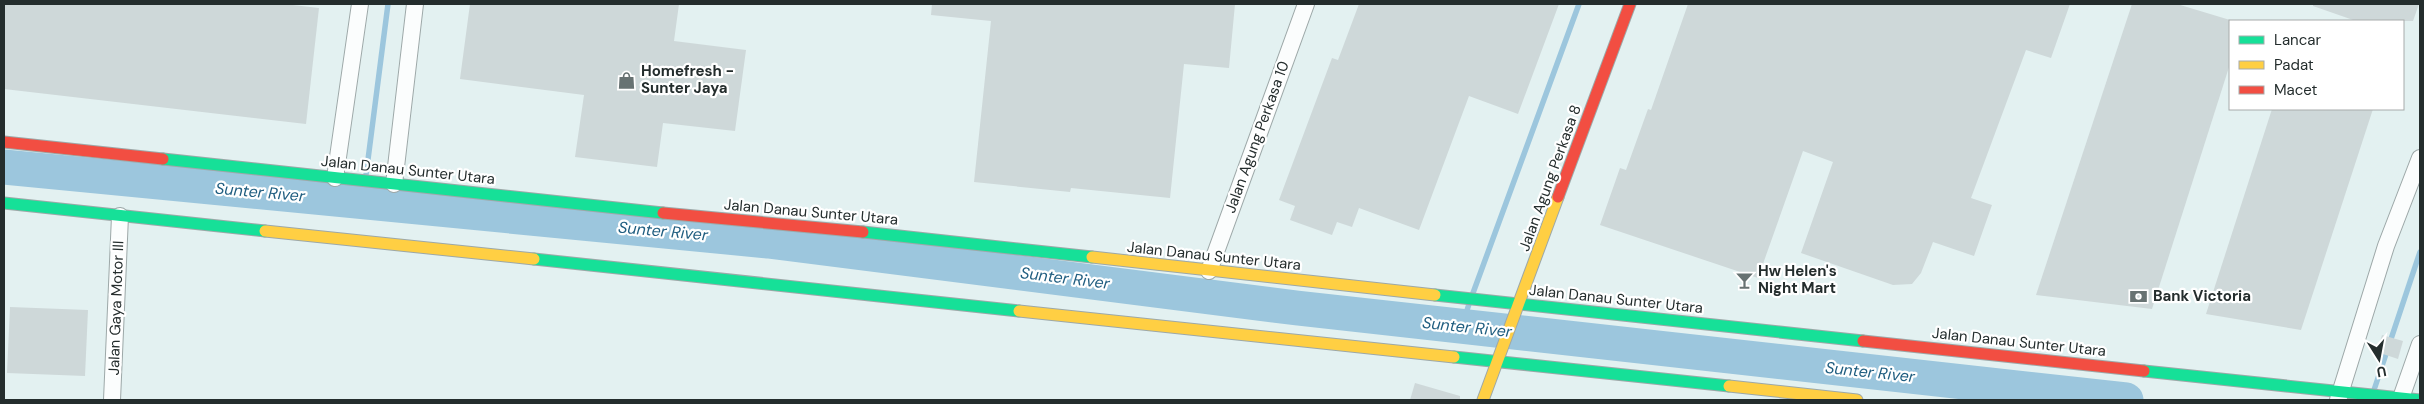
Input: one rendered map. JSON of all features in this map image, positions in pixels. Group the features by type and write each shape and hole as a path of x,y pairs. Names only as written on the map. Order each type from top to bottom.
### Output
{"main road":[{"name":"Jalan Agung Perkasa 8","path":"1483,400 1630,4"},
{"name":"Jalan Danau Sunter Utara","path":"4,142 730,220 918,237 1505,303 1518,309 2339,396 2362,394 2420,400"},
{"path":"4,203 1500,356 1857,400"}],"street":[{"path":"335,178 360,4"},
{"path":"394,184 415,4"},
{"name":"Jalan Agung Perkasa 10","path":"1209,271 1306,4"},
{"path":"2339,396 2386,246 2420,158"},
{"name":"Jalan Gaya Motor III","path":"112,400 120,216"},
{"path":"2396,398 2420,344"}],"building":[{"path":"4,4 284,4 319,8 306,124 4,89"},
{"path":"470,4 679,4 674,41 746,50 735,131 663,123 657,167 575,157 584,95 460,79"},
{"path":"932,4 1235,4 1229,68 1184,64 1170,198 1071,188 1070,192 974,182 991,21 931,15"},
{"path":"1359,4 1559,4 1518,114 1469,96 1419,230 1359,208 1352,227 1337,222 1332,235 1290,220 1295,206 1279,200 1332,58 1338,60"},
{"path":"1688,4 2070,4 2051,58 2026,50 1971,198 1992,205 1974,256 1933,242 1921,273 1912,284 1893,285 1801,253 1833,162 1803,151 1758,278 1600,225 1620,168 1626,170 1648,109 1651,110"},
{"path":"2132,4 2177,4 2230,20 2229,67 2152,309 2036,295"},
{"path":"2313,4 2419,4 2413,21 2353,20 2313,6"},
{"path":"2272,110 2373,110 2301,330 2206,314"},
{"path":"10,307 88,310 85,376 7,373"},
{"path":"2382,335 2403,341 2398,359 2377,352"},
{"path":"1415,383 1460,396 1460,400 1410,400"}],"waterway":[{"path":"366,175 388,4"},
{"path":"1473,293 1579,4"},
{"name":"Sunter River","path":"4,167 768,241 1297,308 2126,400"},
{"path":"362,203 365,184"},
{"path":"2374,390 2420,252"},
{"path":"1462,326 1469,304"}],"traffic: fast":[{"path":"163,159 663,213"},
{"path":"4,203 265,231"},
{"path":"863,232 1092,257"},
{"path":"534,259 1019,311"},
{"path":"1435,295 1863,341"},
{"path":"1454,357 1729,386"},
{"path":"2144,371 2420,400"}],"traffic: slow":[{"path":"1483,400 1558,197"},
{"path":"265,231 534,259"},
{"path":"1092,257 1435,295"},
{"path":"1019,311 1454,357"},
{"path":"1729,386 1857,400"}],"traffic: jam":[{"path":"1558,197 1630,4"},
{"path":"4,142 163,159"},
{"path":"663,213 863,232"},
{"path":"1863,341 2144,371"}],"place":[{"name":"Homefresh - Sunter Jaya","path":"627,80"},
{"name":"Hw Helen's Night Mart","path":"1744,280"},
{"name":"Bank Victoria","path":"2139,296"}]}
